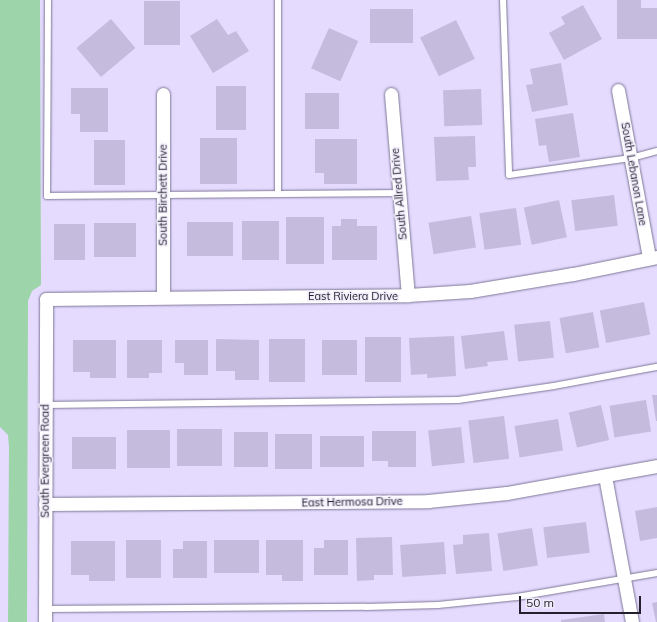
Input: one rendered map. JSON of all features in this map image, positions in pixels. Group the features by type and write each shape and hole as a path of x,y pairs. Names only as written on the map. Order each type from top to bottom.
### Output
{"street":[{"name":"South Lebanon Lane","path":"618,90 653,258"},
{"name":"South Birchett Drive","path":"163,94 163,297"},
{"name":"South Allred Drive","path":"391,94 408,295"},
{"name":"East Riviera Drive","path":"46,299 408,295 470,291 574,274 653,258"},
{"name":"South Evergreen Road","path":"45,615 46,299"},
{"name":"East Hermosa Drive","path":"45,504 428,501 508,493 657,466"},
{"path":"605,476 632,622"}],"lane":[{"path":"48,0 47,196 399,193"},
{"path":"278,0 278,193"},
{"path":"503,0 509,175 631,158 657,151"},
{"path":"45,405 458,400 554,386 657,367"},
{"path":"45,615 438,605 517,597 657,573"}],"green space":[{"path":"0,0 40,0 41,285 32,291 28,301 27,622 8,622 9,447 8,435 0,427"}],"building":[{"path":"617,0 641,0 641,8 657,8 657,39 617,39"},
{"path":"144,1 180,1 180,45 144,45"},
{"path":"583,5 602,39 564,60 549,33 565,24 561,17"},
{"path":"370,9 413,9 413,43 370,43"},
{"path":"111,19 135,48 101,77 77,48"},
{"path":"217,19 228,35 236,31 249,51 213,73 190,36"},
{"path":"456,20 475,59 439,76 420,38"},
{"path":"329,28 358,41 340,81 311,68"},
{"path":"561,63 568,105 532,112 526,85 533,84 530,69"},
{"path":"216,86 246,86 246,130 216,130"},
{"path":"71,88 108,88 108,132 80,132 80,114 71,114"},
{"path":"481,89 482,125 444,126 443,90"},
{"path":"305,93 339,93 339,129 305,129"},
{"path":"573,113 580,157 549,162 546,145 539,146 535,119"},
{"path":"475,136 476,167 468,167 469,180 436,181 434,137"},
{"path":"200,138 237,138 237,184 200,184"},
{"path":"315,139 357,139 357,184 324,184 324,173 315,173"},
{"path":"94,140 125,140 125,185 94,185"},
{"path":"614,195 618,226 575,231 571,200"},
{"path":"559,200 567,237 532,245 524,207"},
{"path":"516,208 521,245 485,250 479,213"},
{"path":"471,216 476,248 434,254 429,223"},
{"path":"286,217 324,217 324,264 286,264"},
{"path":"341,219 357,219 357,226 377,226 377,260 332,260 332,226 341,226"},
{"path":"242,221 279,221 279,260 242,260"},
{"path":"187,222 233,222 233,256 187,256"},
{"path":"94,223 136,223 136,257 94,257"},
{"path":"54,224 85,224 85,260 54,260"},
{"path":"644,302 650,334 606,343 600,311"},
{"path":"593,312 599,347 566,353 560,318"},
{"path":"550,321 554,358 518,362 514,325"},
{"path":"504,331 508,360 487,362 488,366 465,369 461,336"},
{"path":"454,336 456,376 427,378 427,374 411,375 409,338"},
{"path":"365,337 401,337 401,382 365,382"},
{"path":"216,339 259,340 259,380 235,380 235,371 216,371"},
{"path":"269,339 305,339 305,382 269,382"},
{"path":"73,340 116,340 116,378 90,378 90,372 73,372"},
{"path":"127,340 162,340 162,373 149,373 149,378 127,378"},
{"path":"175,340 208,340 208,375 184,375 184,363 175,363"},
{"path":"322,340 357,340 357,375 322,375"},
{"path":"652,395 657,395 657,421 656,421"},
{"path":"646,400 651,432 614,437 609,406"},
{"path":"601,405 609,440 577,448 569,412"},
{"path":"504,416 509,459 474,463 468,420"},
{"path":"558,419 563,451 520,457 515,426"},
{"path":"461,427 465,463 432,466 428,430"},
{"path":"177,429 222,429 222,466 177,466"},
{"path":"127,430 170,430 170,468 127,468"},
{"path":"372,431 416,431 416,467 388,467 388,461 372,461"},
{"path":"234,432 268,432 268,467 234,467"},
{"path":"275,434 312,434 312,469 275,469"},
{"path":"320,436 364,436 364,467 320,467"},
{"path":"72,437 116,437 116,469 72,469"},
{"path":"657,507 657,538 640,541 635,511"},
{"path":"586,522 590,553 547,558 543,527"},
{"path":"532,528 538,566 503,571 497,533"},
{"path":"489,533 492,571 456,574 453,545 463,544 463,535"},
{"path":"392,537 393,575 374,575 374,580 357,581 356,538"},
{"path":"126,540 161,540 161,578 126,578"},
{"path":"214,540 259,540 259,573 214,573"},
{"path":"266,540 303,540 303,581 282,581 282,575 266,575"},
{"path":"324,540 348,540 348,575 314,575 314,548 324,548"},
{"path":"71,541 115,541 115,581 89,581 89,575 71,575"},
{"path":"183,541 207,541 207,578 173,578 173,549 183,549"},
{"path":"444,542 446,574 402,577 400,545"},
{"path":"657,602 657,622 656,622 652,603"},
{"path":"604,614 605,622 561,622 561,620"}]}
